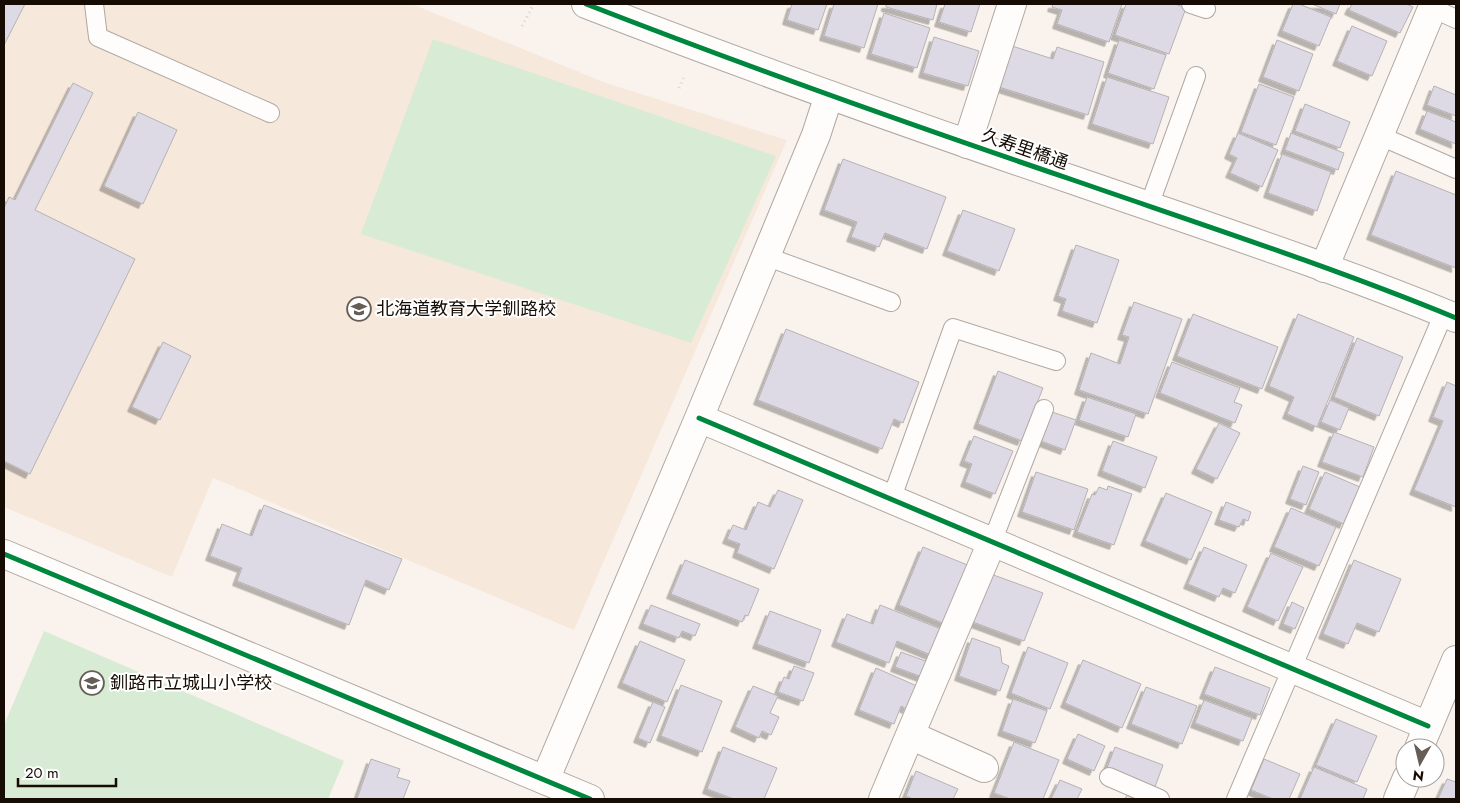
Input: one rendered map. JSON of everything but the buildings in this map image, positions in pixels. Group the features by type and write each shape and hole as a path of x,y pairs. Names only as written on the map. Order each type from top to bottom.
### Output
{"street":[{"name":"久寿里橋通","path":"586,4 626,11 696,47 967,144 1324,268 1450,316"},
{"path":"967,144 1012,4"},
{"path":"1324,268 1378,135 1441,10"},
{"path":"544,780 699,418 816,135 829,95"},
{"path":"699,418 1292,669 1424,737 1456,660"},
{"path":"883,799 992,542"},
{"path":"4,554 590,799"},
{"path":"910,735 984,768"}],"lane":[{"path":"94,4 98,37 270,113"},
{"path":"1149,206 1196,76"},
{"path":"1378,135 1456,169"},
{"path":"766,256 891,302"},
{"path":"1236,799 1450,316"},
{"path":"891,500 954,328 1056,361"},
{"path":"992,542 1044,409"},
{"path":"1109,777 1160,799"}],"path":[{"path":"522,26 534,4"}],"shaded area":[{"name":"北海道教育大学釧路校","path":"4,4 412,4 606,83 787,140 574,630 213,478 172,577 4,507"}],"green space":[{"path":"433,39 776,156 691,343 361,234"},
{"name":"釧路市立城山小学校","path":"44,631 344,761 328,799 4,799 4,725"}],"cycle path":[{"path":"586,4 891,117 1315,264 1456,318"},
{"path":"699,418 1428,726"},
{"path":"4,554 590,799"}],"place":[{"name":"北海道教育大学釧路校","path":"359,309"},
{"name":"釧路市立城山小学校","path":"92,683"}]}
